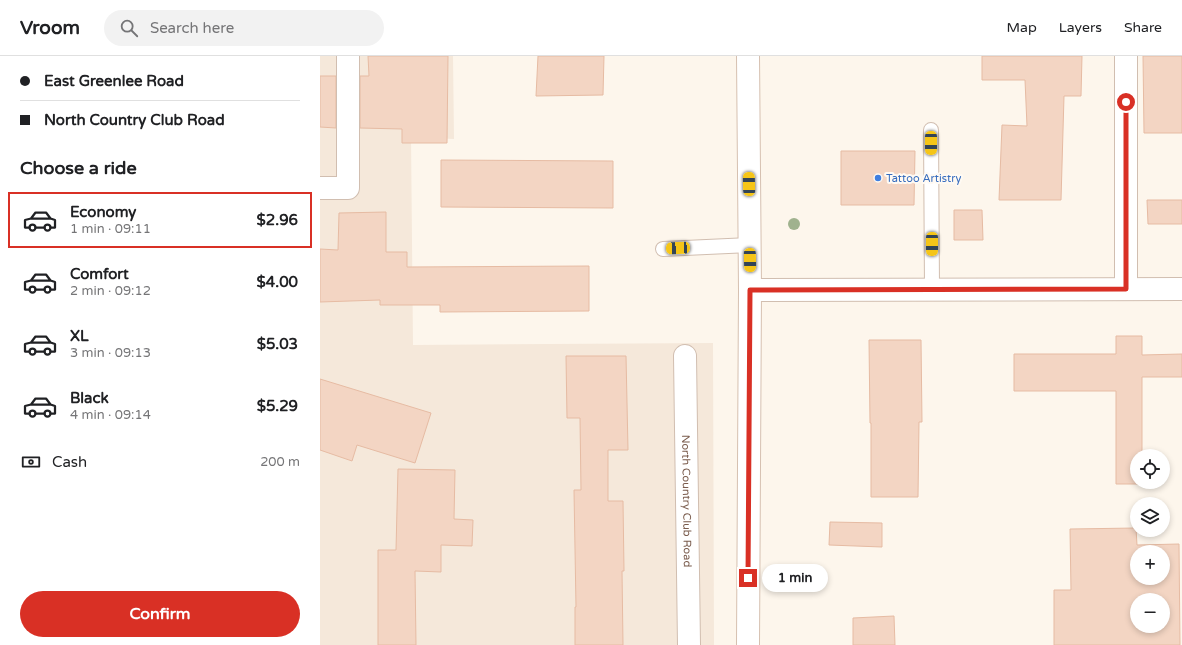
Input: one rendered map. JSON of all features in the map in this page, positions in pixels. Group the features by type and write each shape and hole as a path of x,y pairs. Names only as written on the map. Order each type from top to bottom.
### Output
{"street":[{"path":"320,188 348,188 348,56"},
{"path":"748,56 750,245 748,645"},
{"path":"1126,56 1126,289"},
{"path":"750,290 1182,289"},
{"name":"North Country Club Road","path":"685,356 689,645"}],"lane":[{"path":"931,130 932,289"},
{"path":"663,249 750,245"}],"shaded area":[{"path":"320,56 453,56 454,139 411,137 413,345 713,343 714,645 320,645"}],"building":[{"path":"368,56 448,56 447,143 402,143 402,129 360,128 360,76 369,76"},
{"path":"538,56 604,56 603,95 536,96"},
{"path":"982,56 1082,56 1081,96 1064,96 1061,200 999,200 1002,125 1027,126 1025,80 982,80"},
{"path":"1143,56 1182,56 1182,133 1144,133"},
{"path":"320,76 336,76 336,128 320,127"},
{"name":"Tattoo Artistry","path":"841,151 915,151 914,205 841,205"},
{"path":"441,160 613,161 613,208 441,207"},
{"path":"1147,200 1182,200 1182,224 1148,224"},
{"path":"954,210 982,210 983,240 954,240"},
{"path":"386,212 386,252 407,252 407,267 589,266 589,311 440,312 440,305 380,305 380,300 320,302 320,249 338,250 339,213"},
{"path":"1116,336 1142,336 1142,355 1182,354 1182,377 1142,377 1142,449 1130,449 1130,484 1116,484 1116,391 1014,391 1014,354 1116,354"},
{"path":"869,340 921,340 922,422 919,422 918,497 871,497"},
{"path":"566,356 626,356 628,450 608,450 608,501 623,501 623,645 575,645 576,607 574,490 581,490 580,418 567,418"},
{"path":"320,379 431,413 415,463 357,445 352,461 320,450"},
{"path":"398,469 455,470 454,519 473,520 472,546 441,545 441,572 415,571 416,645 378,645 378,550 396,550"},
{"path":"830,522 882,523 882,547 829,545"},
{"path":"1130,528 1130,537 1137,537 1137,545 1179,544 1180,645 1054,645 1054,590 1071,590 1070,529"},
{"path":"894,616 895,645 853,645 853,618"}],"place":[{"name":"Tattoo Artistry","path":"878,178"}],"route":[{"path":"748,578 750,290 1126,289 1126,102"}]}
